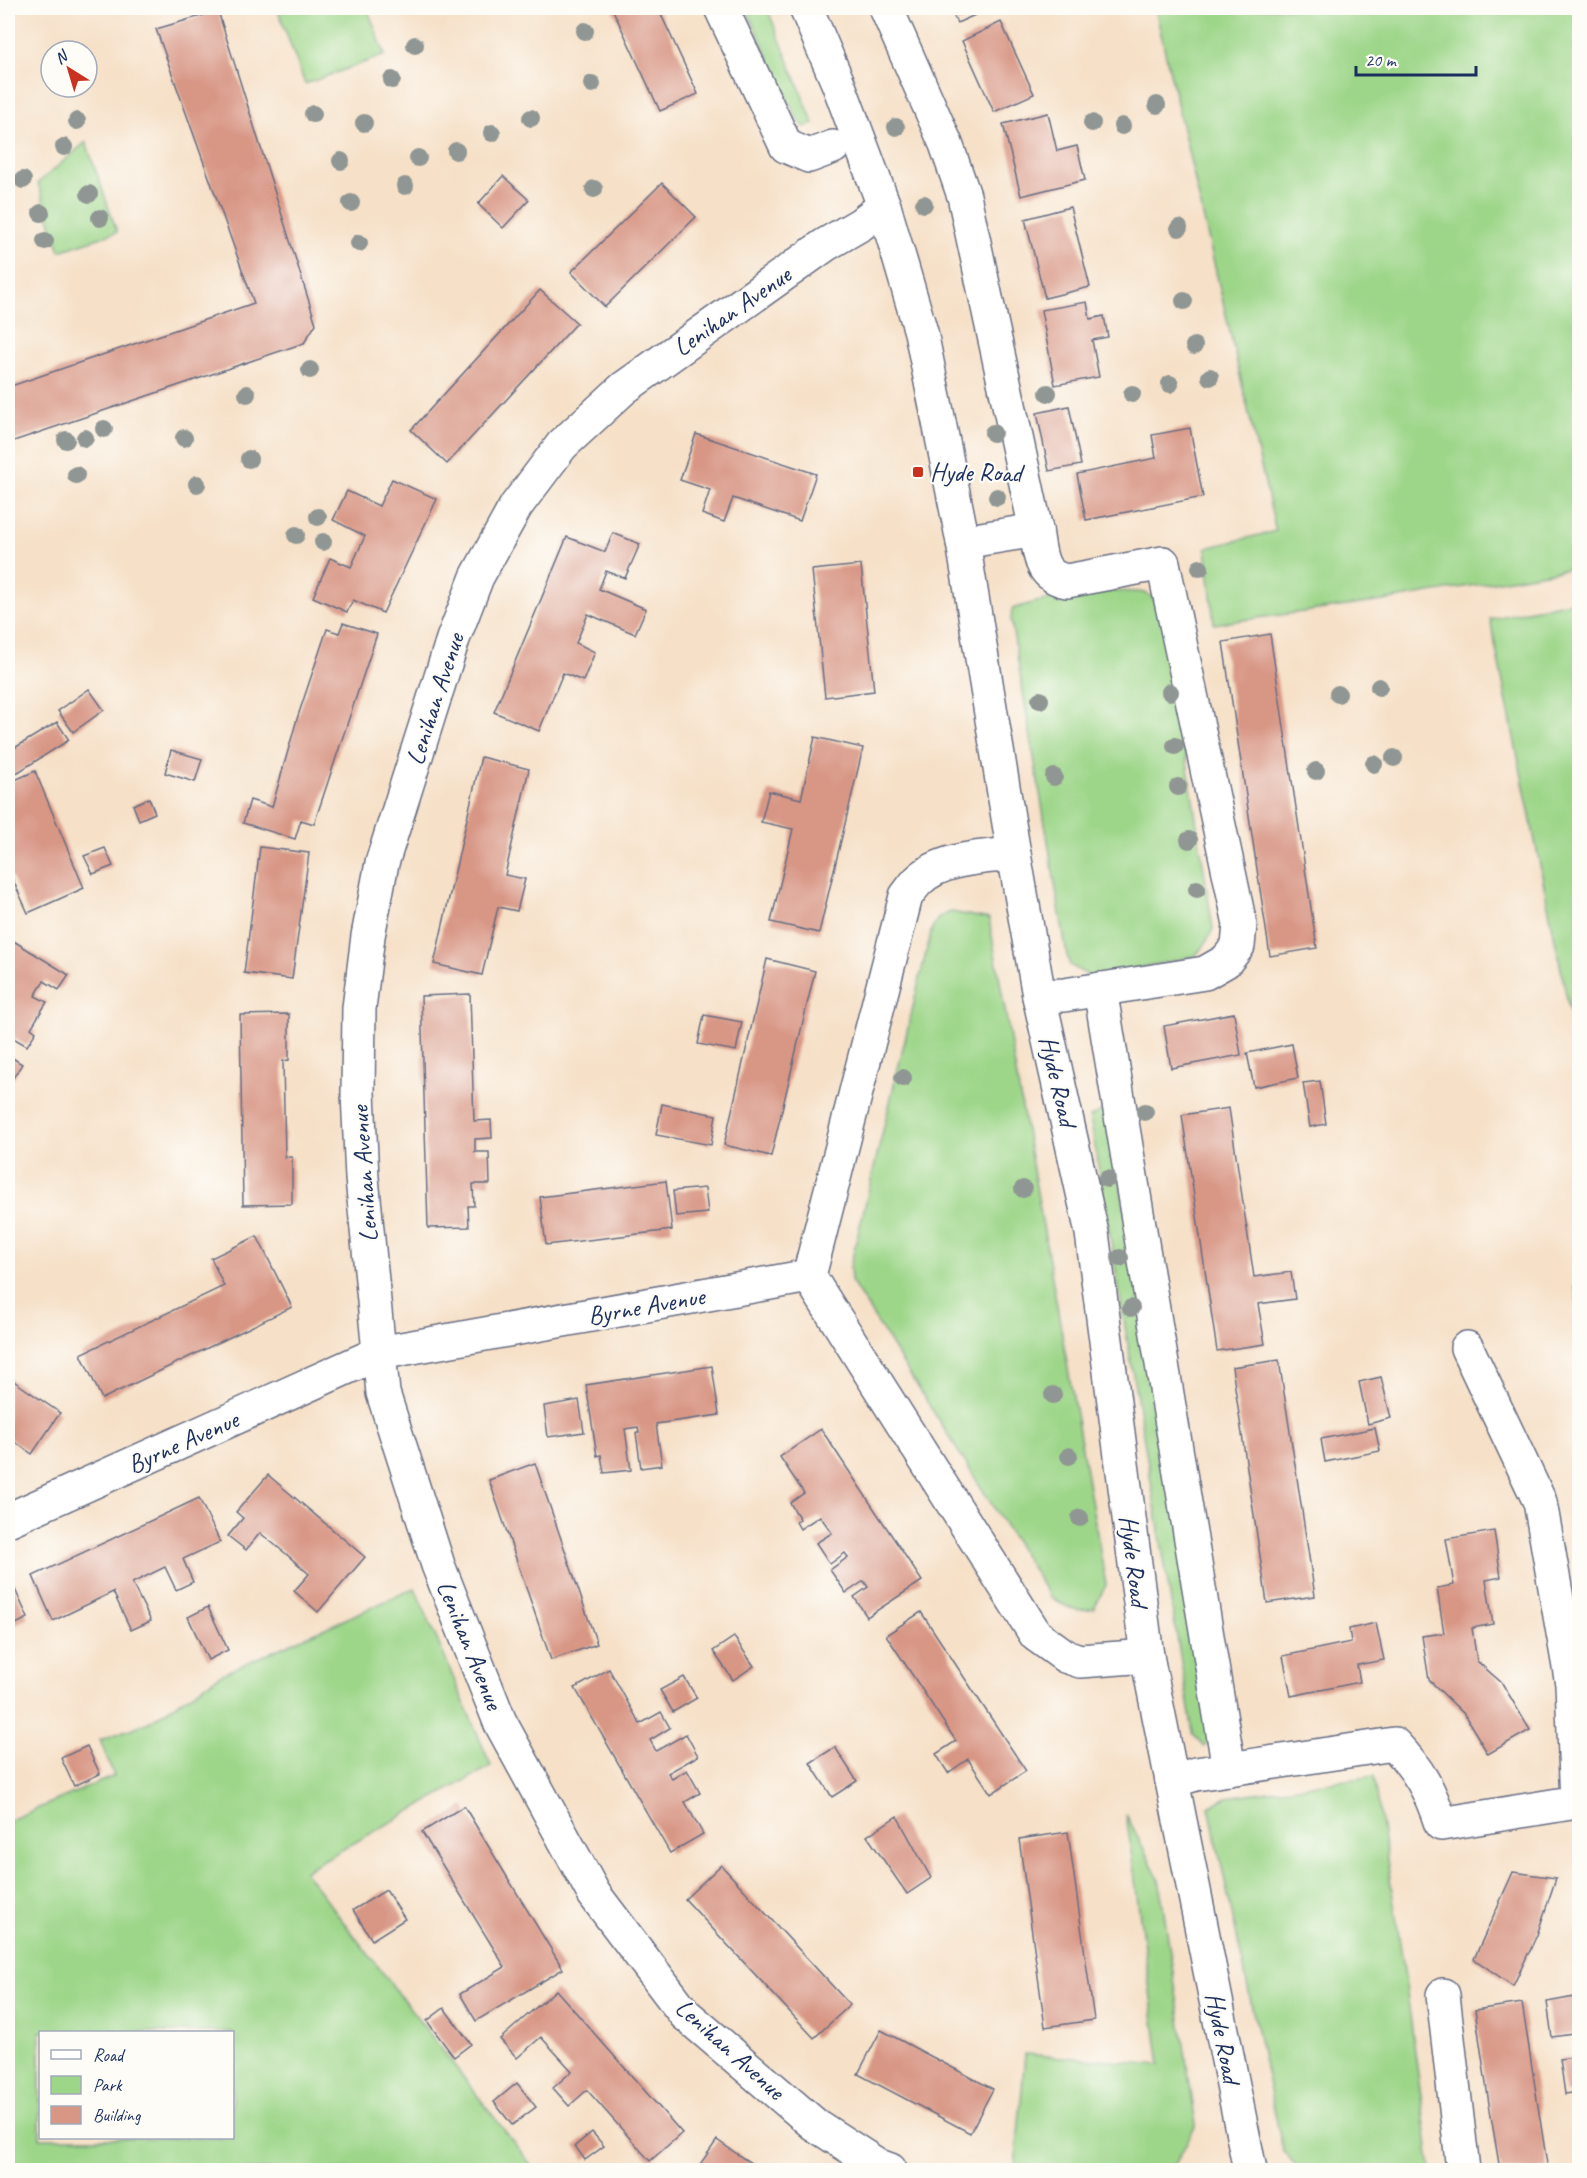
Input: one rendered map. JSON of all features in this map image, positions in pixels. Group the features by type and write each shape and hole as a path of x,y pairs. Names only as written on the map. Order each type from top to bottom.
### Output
{"street":[{"path":"721,8 786,146 808,156 833,147"},
{"name":"Hyde Road","path":"806,8 838,83 884,206 921,332 963,542 1039,996 1092,1233 1147,1656 1250,2170"},
{"path":"886,8 946,144 964,196 1043,566 1054,579 1067,581 1163,563 1240,924 1238,946 1226,961 1205,973 1039,996"},
{"name":"Lenihan Avenue","path":"884,206 861,224 825,245 624,388 562,445 516,506 477,577 453,639 382,863 367,946 359,1008 358,1093 362,1178 383,1393 438,1565 496,1712 594,1894 685,2014 814,2124 879,2166 890,2170"},
{"path":"963,542 1036,530"},
{"path":"1014,854 980,858 940,867 919,880 906,896 810,1276 1036,1635 1065,1656 1080,1661 1147,1656"},
{"path":"1100,989 1229,1769"},
{"name":"Byrne Avenue","path":"8,1520 379,1353 810,1276"},
{"path":"1172,1780 1196,1774 1394,1744 1413,1763 1431,1793 1441,1824 1577,1802 1572,1684 1540,1502 1467,1348"},
{"path":"1443,1995 1463,2170"}],"green space":[{"path":"277,8 367,8 385,55 305,84"},
{"path":"746,8 767,8 814,124 804,127 795,115"},
{"path":"1155,8 1579,8 1579,567 1383,601 1214,624 1206,548 1276,531"},
{"path":"86,142 117,232 60,251 38,183"},
{"path":"1111,591 1145,593 1155,600 1163,620 1168,639 1213,929 1195,956 1092,978 1070,965 1067,955 1011,620 1012,609 1025,605 1061,597"},
{"path":"1580,600 1579,1058 1490,619"},
{"path":"951,912 989,919 1106,1585 1094,1608 1076,1609 1050,1597 851,1281 850,1267 932,928 939,917"},
{"path":"1107,1108 1216,1732 1204,1747 1193,1733 1090,1117"},
{"path":"415,1588 491,1766 304,1871 535,2170 8,2170 8,1821 114,1776 100,1740 149,1722 222,1674"},
{"path":"1374,1776 1402,1956 1431,2170 1300,2170 1283,2151 1209,1807 1227,1797"},
{"path":"1126,1814 1159,1879 1196,2125 1172,2170 1015,2170 1025,2054 1160,2065"}],"building":[{"path":"612,8 658,8 698,94 660,111"},
{"path":"950,8 991,8 957,23"},
{"path":"218,11 316,324 304,343 8,443 8,387 254,303 156,29"},
{"path":"1001,22 1034,94 994,112 962,41"},
{"path":"1048,113 1057,151 1077,146 1085,180 1021,196 1003,124"},
{"path":"503,176 529,200 503,228 478,204"},
{"path":"662,183 696,217 605,307 571,272"},
{"path":"1070,207 1090,287 1045,298 1025,219"},
{"path":"540,290 577,323 447,464 411,430"},
{"path":"1087,302 1090,319 1104,316 1108,337 1092,340 1099,377 1055,385 1041,310"},
{"path":"1069,406 1081,465 1049,471 1037,413"},
{"path":"1190,428 1203,497 1086,520 1077,474 1156,458 1152,435"},
{"path":"696,434 816,474 800,521 733,498 724,522 702,514 710,490 680,480"},
{"path":"392,479 437,499 383,613 353,600 347,612 313,597 330,558 351,567 365,536 333,520 347,491 379,506"},
{"path":"613,533 640,544 625,578 606,571 599,589 646,609 635,634 588,614 576,643 595,652 583,681 563,673 539,731 494,712 567,537 605,552"},
{"path":"861,565 874,691 825,697 812,570"},
{"path":"343,623 377,634 314,824 301,820 295,839 243,823 250,800 272,807 297,719 327,629 339,633"},
{"path":"1270,634 1317,948 1270,956 1223,642"},
{"path":"89,689 104,710 73,732 58,711"},
{"path":"57,722 69,740 12,776 8,769 8,752"},
{"path":"815,737 863,748 819,933 771,922 793,829 761,822 769,791 801,799"},
{"path":"171,750 202,759 195,782 165,773"},
{"path":"481,757 529,769 505,875 525,879 517,911 498,907 482,975 434,964"},
{"path":"35,771 84,888 28,913 8,869 8,783"},
{"path":"149,798 155,813 139,820 133,805"},
{"path":"260,847 309,853 292,979 244,973"},
{"path":"105,848 113,866 93,874 84,856"},
{"path":"12,940 69,975 59,990 44,981 35,996 47,1002 31,1028 36,1032 27,1046 10,1036 8,1040 8,947"},
{"path":"767,959 815,971 771,1156 724,1145"},
{"path":"470,994 474,1121 491,1120 492,1138 475,1139 475,1152 489,1152 490,1184 473,1184 474,1206 468,1206 469,1227 428,1228 421,996"},
{"path":"1234,1013 1241,1055 1171,1068 1164,1026"},
{"path":"289,1014 289,1060 283,1061 285,1157 292,1157 292,1204 243,1205 240,1015"},
{"path":"704,1015 742,1022 736,1051 698,1044"},
{"path":"1292,1044 1298,1078 1254,1087 1247,1053"},
{"path":"8,1055 22,1064 8,1086"},
{"path":"1320,1081 1326,1124 1310,1127 1303,1083"},
{"path":"662,1104 716,1115 711,1145 656,1135"},
{"path":"1229,1108 1254,1277 1291,1272 1295,1299 1258,1304 1265,1344 1217,1351 1182,1115"},
{"path":"666,1181 672,1230 546,1245 540,1197"},
{"path":"705,1188 708,1213 676,1216 673,1191"},
{"path":"257,1236 292,1307 102,1399 81,1354 224,1286 211,1258"},
{"path":"1575,1285 1580,1285 1580,1311 1578,1311"},
{"path":"1279,1360 1315,1596 1267,1603 1232,1367"},
{"path":"712,1366 719,1415 656,1424 662,1465 641,1468 636,1433 639,1433 638,1427 625,1429 631,1470 604,1473 601,1455 597,1456 586,1385"},
{"path":"8,1377 60,1413 32,1454 8,1437"},
{"path":"1381,1377 1391,1418 1368,1424 1359,1382"},
{"path":"579,1400 584,1432 548,1437 544,1406"},
{"path":"1375,1428 1380,1451 1325,1462 1321,1439"},
{"path":"821,1429 922,1581 867,1617 854,1597 868,1587 864,1581 846,1593 830,1570 848,1557 845,1553 830,1564 816,1543 832,1533 820,1516 800,1529 796,1522 800,1519 790,1503 804,1493 780,1457"},
{"path":"535,1463 597,1644 551,1660 489,1480"},
{"path":"268,1475 365,1557 318,1612 294,1591 309,1574 285,1553 260,1533 246,1550 228,1536 243,1518 236,1512"},
{"path":"199,1498 220,1542 183,1559 193,1582 176,1590 165,1567 132,1583 151,1621 131,1630 113,1592 53,1621 33,1576"},
{"path":"1494,1531 1501,1577 1486,1580 1493,1624 1472,1628 1477,1661 1502,1683 1530,1730 1488,1754 1464,1714 1429,1680 1422,1636 1444,1633 1437,1588 1454,1585 1446,1539"},
{"path":"8,1574 28,1618 8,1628"},
{"path":"208,1607 228,1650 208,1660 188,1617"},
{"path":"921,1612 1026,1771 991,1794 968,1759 948,1773 936,1754 956,1741 886,1635"},
{"path":"1376,1623 1384,1660 1357,1665 1360,1682 1291,1696 1283,1656 1351,1642 1349,1629"},
{"path":"734,1637 754,1666 733,1680 713,1651"},
{"path":"609,1669 640,1724 661,1712 670,1728 650,1740 656,1751 686,1734 698,1756 668,1773 672,1779 687,1770 700,1793 685,1802 703,1834 670,1853 575,1688"},
{"path":"684,1677 697,1698 673,1712 660,1690"},
{"path":"87,1746 100,1774 74,1786 61,1758"},
{"path":"835,1747 857,1781 832,1797 810,1763"},
{"path":"464,1806 563,1969 476,2021 460,1994 505,1967 422,1832"},
{"path":"897,1816 931,1878 907,1894 867,1836"},
{"path":"1068,1832 1094,2020 1045,2027 1019,1839"},
{"path":"721,1865 850,2005 814,2038 685,1899"},
{"path":"1513,1872 1556,1878 1537,1935 1513,1986 1474,1959"},
{"path":"386,1890 405,1919 372,1940 353,1910"},
{"path":"556,1990 682,2133 650,2161 587,2090 569,2106 553,2088 572,2071 541,2037 517,2058 500,2039"},
{"path":"1580,1996 1580,2033 1552,2037 1547,2002"},
{"path":"1522,2003 1548,2170 1500,2170 1489,2104 1475,2010"},
{"path":"444,2008 471,2044 454,2057 427,2021"},
{"path":"881,2030 993,2089 970,2133 858,2074"},
{"path":"1580,2056 1580,2092 1565,2094 1560,2059"},
{"path":"517,2083 536,2107 512,2125 494,2102"},
{"path":"592,2132 604,2146 585,2160 575,2146"},
{"path":"717,2140 743,2158 762,2170 696,2170"}],"place":[{"name":"Hyde Road","path":"918,472"}]}
